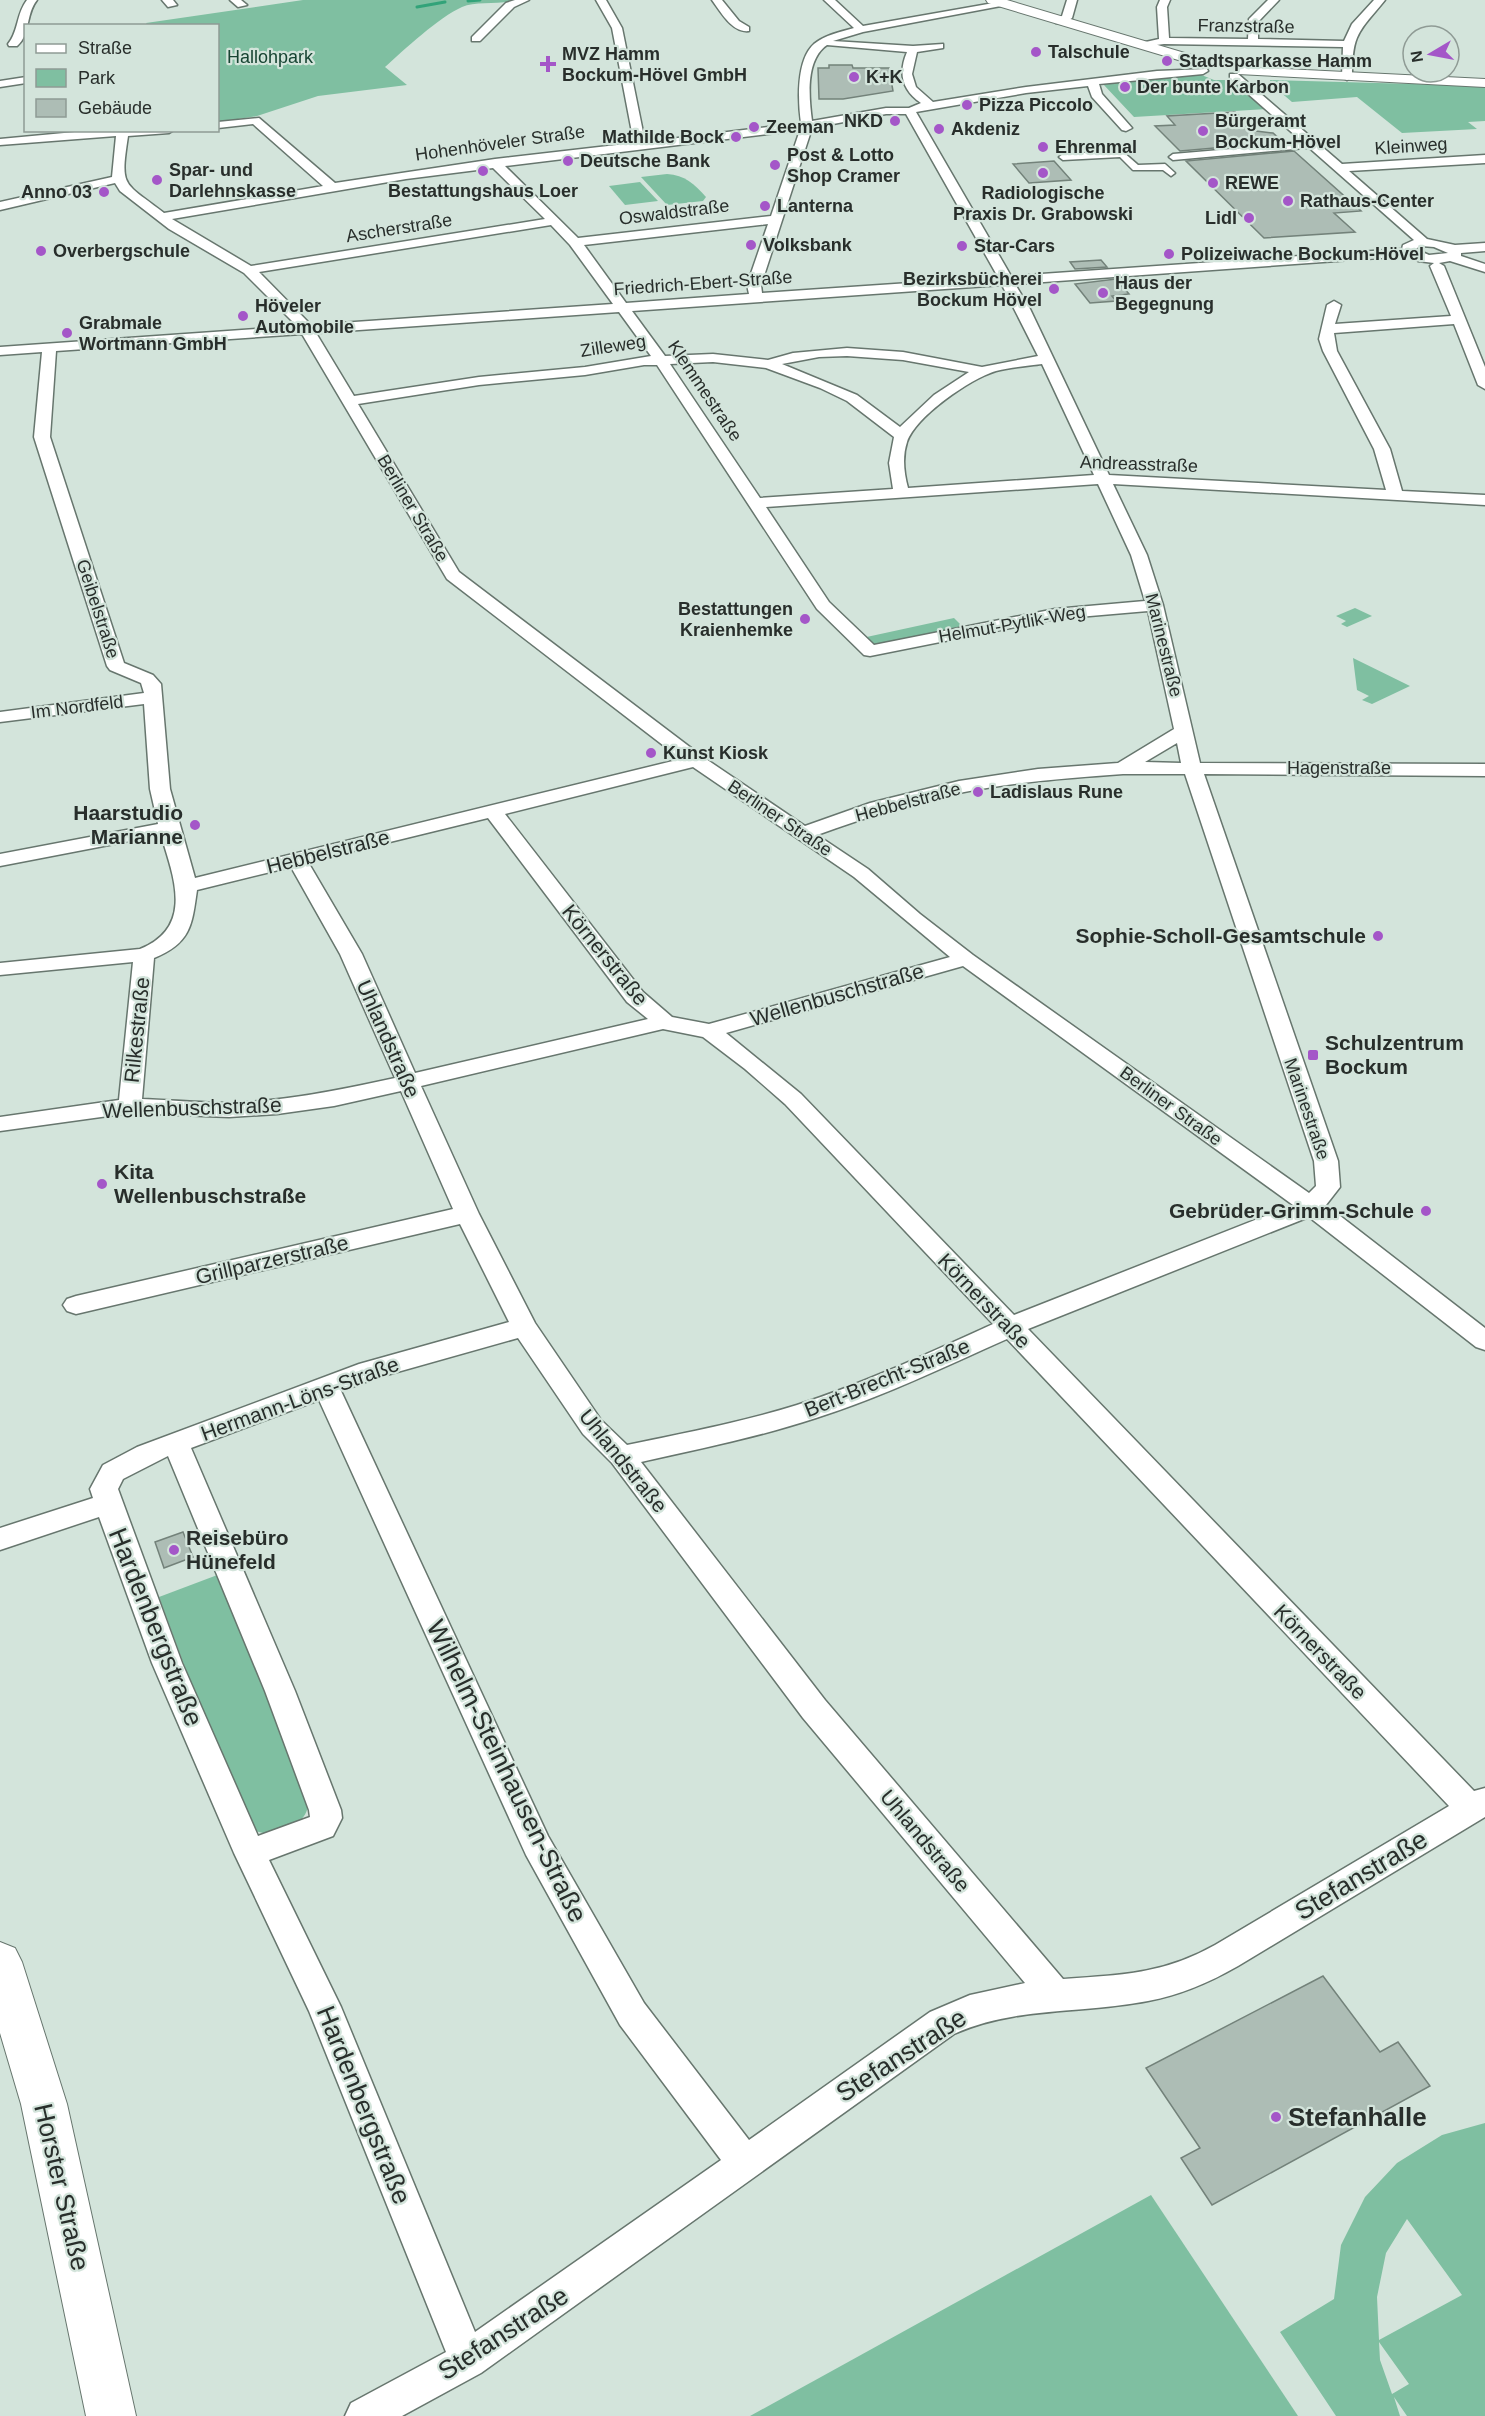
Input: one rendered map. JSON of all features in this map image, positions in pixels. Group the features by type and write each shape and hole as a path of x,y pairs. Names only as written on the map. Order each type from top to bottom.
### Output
{"street":[{"path":"13,44 20,36 25,7 32,0"},
{"path":"476,39 510,5 524,0"},
{"path":"601,0 617,28 640,145"},
{"path":"717,0 735,23 745,29"},
{"path":"829,0 861,29"},
{"path":"1060,21 1067,18 1072,0"},
{"path":"1164,41 1162,7 1166,0"},
{"path":"1253,42 1253,21 1274,0"},
{"path":"1347,77 1346,44 1358,22 1380,0"},
{"path":"756,297 754,285 807,125 803,95 805,79 813,54 823,43 861,29 997,1 1145,45 1207,68"},
{"name":"Franzstraße","path":"1145,45 1164,41 1346,44"},
{"path":"0,43 24,46"},
{"path":"823,43 914,49 939,46"},
{"path":"914,49 906,65 908,82 915,93 931,105"},
{"name":"Hohenhöveler Straße","path":"160,217 495,163 807,125 886,111 910,111 931,105 1207,68 1234,66 1238,74 1485,83"},
{"path":"1238,74 1313,145 1423,242"},
{"path":"0,84 24,80"},
{"path":"1091,83 1096,88 1096,95 1126,128"},
{"name":"Marinestraße","path":"910,111 1007,280 1132,538 1155,605 1192,768 1326,1161 1329,1187 1311,1207"},
{"path":"219,125 255,120 333,188"},
{"path":"0,142 123,132 118,179 105,180 0,206"},
{"path":"1173,157 1313,145"},
{"path":"1063,157 1122,154 1136,168 1166,166 1171,173"},
{"name":"Kleinweg","path":"1339,168 1485,159"},
{"name":"Klemmestraße","path":"495,163 575,242 660,359 824,605 870,651"},
{"name":"Berliner Straße","path":"118,179 124,188 183,233 249,270 307,329 453,574 696,761 861,873 913,918 966,959 1311,1207 1485,1341"},
{"name":"Oswaldstraße","path":"575,242 777,219"},
{"name":"Ascherstraße","path":"249,270 555,221"},
{"path":"1410,252 1410,246 1423,242 1437,243 1485,268"},
{"path":"1453,253 1485,247"},
{"name":"Friedrich-Ebert-Straße","path":"0,351 1410,252 1426,258 1453,253"},
{"path":"1437,266 1485,385"},
{"path":"1334,305 1326,339 1330,351 1382,449 1396,496"},
{"path":"1327,329 1459,320"},
{"name":"Geibelstraße","path":"49,347 42,437 116,666 147,679 152,684 154,697"},
{"path":"768,364 797,356 869,354 911,357 983,371"},
{"name":"Zilleweg","path":"349,401 469,382 585,371 660,359 713,358 768,364 825,385 852,398 901,435"},
{"path":"902,493 899,486 897,453 901,435 922,414 953,389 983,371 1047,359"},
{"name":"Andreasstraße","path":"757,503 1103,479 1485,500"},
{"name":"Helmut-Pytlik-Weg","path":"870,651 1055,614 1155,605"},
{"path":"0,969 144,955 161,949 180,932 188,886 169,828 160,789 154,697"},
{"name":"Im Nordfeld","path":"0,717 154,697"},
{"name":"Hebbelstraße","path":"1123,768 1183,731"},
{"name":"Hebbelstraße","path":"188,886 696,761"},
{"name":"Hebbelstraße","path":"803,833 877,807 959,787 1038,775 1123,768 1192,768"},
{"name":"Hagenstraße","path":"1192,768 1485,770"},
{"name":"Körnerstraße","path":"494,812 635,997 664,1022 709,1031 793,1098 1009,1327 1478,1805"},
{"path":"0,860 169,828"},
{"name":"Uhlandstraße","path":"297,860 351,954 467,1214 524,1327 592,1427 622,1456 814,1709 1055,1994"},
{"name":"Rilkestraße","path":"129,1106 144,955"},
{"name":"Wellenbuschstraße","path":"709,1031 966,959"},
{"name":"Wellenbuschstraße","path":"0,1124 129,1106 229,1110 277,1107 334,1099 664,1022"},
{"name":"Bert-Brecht-Straße","path":"622,1456 752,1428 883,1384 1009,1327 1311,1207"},
{"name":"Grillparzerstraße","path":"76,1305 467,1214"},
{"name":"Hermann-Löns-Straße","path":"108,1504 104,1489 113,1472 146,1454 368,1371 524,1327"},
{"name":"Wilhelm-Steinhausen-Straße","path":"326,1388 537,1845 633,2014 744,2162"},
{"path":"177,1443 280,1691 325,1809 326,1818 322,1826 250,1853"},
{"name":"Hardenbergstraße","path":"0,1539 108,1504 167,1663 250,1853 324,2007 468,2361"},
{"name":"Stefanstraße","path":"364,2416 468,2361 607,2264 744,2162 942,2023 963,2011 989,2003 1055,1994 1103,1993 1147,1987 1180,1978 1213,1962 1478,1805"},
{"name":"Horster Straße","path":"0,1962 44,2104 111,2416"}],"green space":[{"name":"Hallohpark","path":"303,0 517,0 468,5 433,26 385,67 407,85 318,96 257,116 219,122 219,24 146,23"},
{"path":"1199,74 1214,80 1232,80 1267,109 1134,117 1103,84 1161,76"},
{"path":"1270,80 1485,86 1485,121 1468,122 1477,129 1402,133 1357,97 1292,102 1271,84"},
{"path":"667,174 689,181 706,197 703,201 667,205 641,177"},
{"path":"640,182 658,201 625,205 609,186"},
{"path":"1355,608 1372,616 1347,627 1341,624 1346,621 1336,616"},
{"path":"954,618 964,628 872,647 862,638"},
{"path":"1353,658 1410,686 1372,704 1362,700 1369,696 1357,690"},
{"path":"220,1574 308,1806 301,1820 287,1830 261,1833 254,1830 194,1692 159,1597"},
{"path":"1485,2123 1485,2416 1407,2416 1394,2397 1400,2416 1336,2416 1280,2332 1334,2299 1341,2245 1365,2197 1397,2163 1442,2135","holes":["1407,2219 1462,2295 1379,2340 1377,2297 1386,2253","1379,2342 1409,2384 1392,2394 1380,2360"]},
{"path":"1151,2195 1298,2416 750,2416"}],"building":[{"name":"K+K","path":"829,65 889,68 893,91 843,99 819,99 818,68 829,68"},
{"name":"Bürgeramt Bockum-Hövel","path":"1235,112 1256,131 1273,133 1283,142 1180,151 1155,126 1175,125 1167,116"},
{"name":"Rathaus-Center","path":"1294,151 1361,211 1334,213 1355,232 1264,238 1186,161"},
{"name":"Radiologische Praxis Dr. Grabowski","path":"1054,161 1071,180 1029,183 1013,164"},
{"path":"1101,260 1107,267 1075,269 1070,262"},
{"name":"Haus der Begegnung","path":"1116,279 1129,294 1112,296 1116,301 1090,303 1075,284"},
{"name":"Reisebüro Hünefeld","path":"183,1532 193,1557 164,1568 155,1542"},
{"name":"Stefanhalle","path":"1323,1976 1380,2052 1398,2042 1430,2086 1212,2205 1181,2158 1200,2148 1146,2068"}],"waterway":[{"path":"468,1 480,0"},
{"path":"417,7 445,2"}],"place":[{"name":"Talschule","path":"1036,52"},
{"name":"Stadtsparkasse Hamm","path":"1167,61"},
{"name":"MVZ Hamm Bockum-Hövel GmbH","path":"548,64"},
{"name":"K+K","path":"854,77"},
{"name":"Der bunte Karbon","path":"1125,87"},
{"name":"Pizza Piccolo","path":"967,105"},
{"name":"NKD","path":"895,121"},
{"name":"Zeeman","path":"754,127"},
{"name":"Akdeniz","path":"939,129"},
{"name":"Bürgeramt Bockum-Hövel","path":"1203,131"},
{"name":"Mathilde Bock","path":"736,137"},
{"name":"Ehrenmal","path":"1043,147"},
{"name":"Deutsche Bank","path":"568,161"},
{"name":"Post & Lotto Shop Cramer","path":"775,165"},
{"name":"Bestattungshaus Loer","path":"483,171"},
{"name":"Radiologische Praxis Dr. Grabowski","path":"1043,173"},
{"name":"Spar- und Darlehnskasse","path":"157,180"},
{"name":"REWE","path":"1213,183"},
{"name":"Anno 03","path":"104,192"},
{"name":"Rathaus-Center","path":"1288,201"},
{"name":"Lanterna","path":"765,206"},
{"name":"Lidl","path":"1249,218"},
{"name":"Volksbank","path":"751,245"},
{"name":"Star-Cars","path":"962,246"},
{"name":"Overbergschule","path":"41,251"},
{"name":"Polizeiwache Bockum-Hövel","path":"1169,254"},
{"name":"Bezirksbücherei Bockum Hövel","path":"1054,289"},
{"name":"Haus der Begegnung","path":"1103,293"},
{"name":"Höveler Automobile","path":"243,316"},
{"name":"Grabmale Wortmann GmbH","path":"67,333"},
{"name":"Bestattungen Kraienhemke","path":"805,619"},
{"name":"Kunst Kiosk","path":"651,753"},
{"name":"Ladislaus Rune","path":"978,792"},
{"name":"Haarstudio Marianne","path":"195,825"},
{"name":"Sophie-Scholl-Gesamtschule","path":"1378,936"},
{"name":"Schulzentrum Bockum","path":"1313,1055"},
{"name":"Kita Wellenbuschstraße","path":"102,1184"},
{"name":"Gebrüder-Grimm-Schule","path":"1426,1211"},
{"name":"Reisebüro Hünefeld","path":"174,1550"},
{"name":"Stefanhalle","path":"1276,2117"}]}
